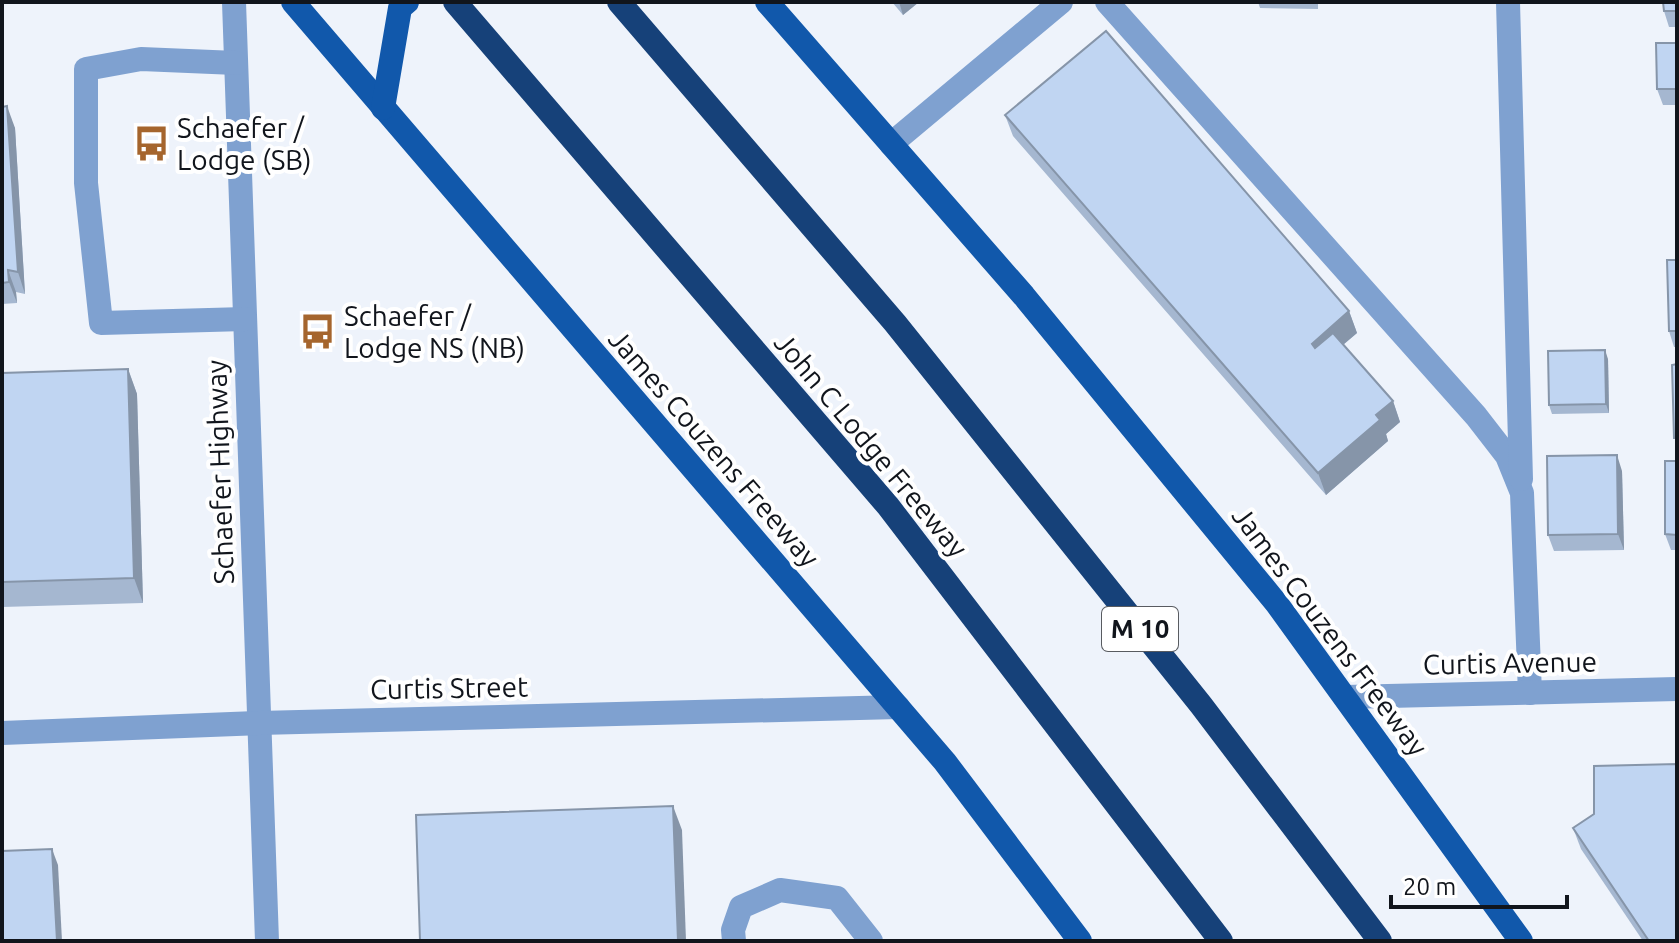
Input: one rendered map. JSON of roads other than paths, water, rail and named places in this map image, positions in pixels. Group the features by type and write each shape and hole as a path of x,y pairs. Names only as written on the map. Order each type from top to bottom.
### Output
{"highway":[{"name":"John C Lodge Freeway","path":"455,2 888,506 1221,941"},
{"name":"M 10","path":"619,2 895,323 1201,705 1380,941"}],"main road":[{"name":"James Couzens Freeway","path":"293,2 945,762 1080,941"},
{"name":"James Couzens Freeway","path":"767,2 1024,296 1277,604 1521,941"},
{"path":"383,108 404,5"}],"street":[{"name":"Schaefer Highway","path":"234,2 267,941"},
{"path":"891,144 1061,2"},
{"path":"1107,2 1476,416 1507,456 1522,493"},
{"path":"1508,2 1530,693"},
{"path":"236,63 141,59 86,69 86,183 101,323 245,319"},
{"name":"Curtis Avenue","path":"1345,697 1677,689"},
{"name":"Curtis Street","path":"2,733 259,723 898,707"},
{"path":"734,941 733,930 741,907 780,890 837,898 871,941"}],"place":[{"name":"Schaefer / Lodge (SB)","path":"151,144"},
{"name":"Schaefer / Lodge NS (NB)","path":"318,332"}]}
